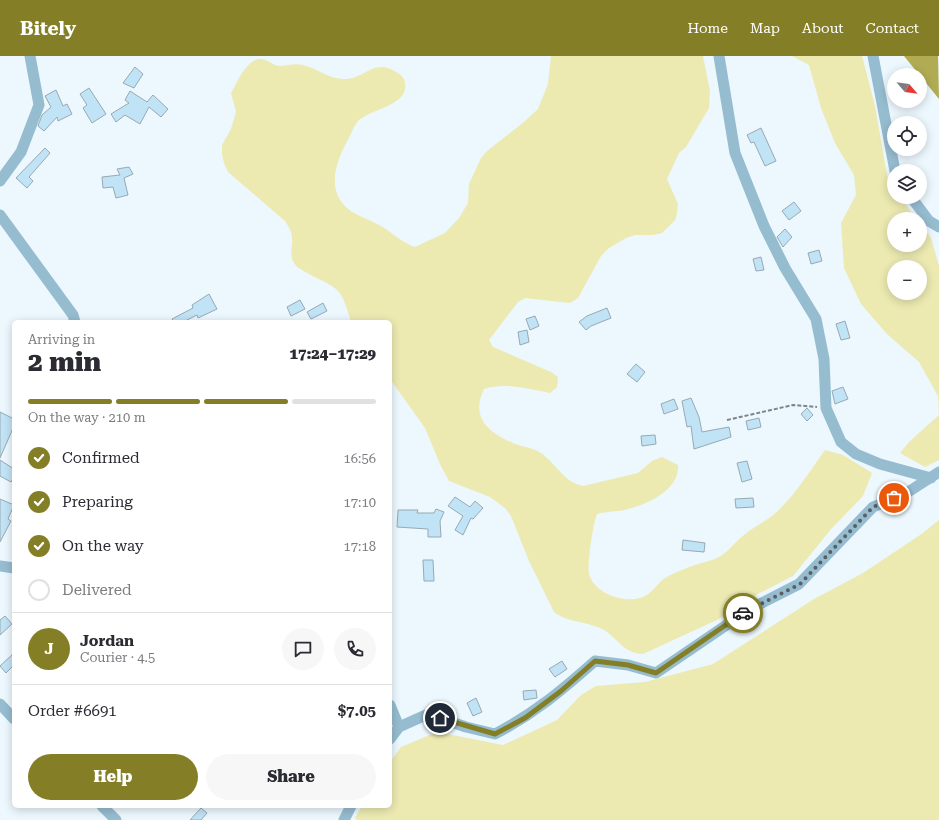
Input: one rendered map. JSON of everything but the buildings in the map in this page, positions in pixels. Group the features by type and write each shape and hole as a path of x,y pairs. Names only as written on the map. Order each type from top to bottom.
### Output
{"street":[{"path":"0,181 20,152 39,105 30,56"},
{"path":"719,56 735,153 771,240 785,268 816,319 824,359 826,408 841,442 856,454 880,464 935,475"},
{"path":"873,56 894,164"},
{"path":"916,204 929,221 939,226"},
{"path":"0,215 73,315 74,320"},
{"path":"392,736 399,727 428,714 466,727 495,734 525,718 561,691 595,661 628,665 656,673 750,609 800,584 873,507 904,494 935,475"},
{"path":"0,566 12,568"},
{"path":"0,704 12,717"},
{"path":"392,710 399,727"},
{"path":"104,808 116,820"},
{"path":"344,820 350,808"}],"path":[{"path":"727,420 793,405 826,408"}],"shaded area":[{"path":"551,56 703,56 710,91 709,108 686,147 679,153 667,179 678,204 675,220 662,233 653,235 635,235 626,238 609,248 601,256 578,298 570,303 525,298 518,302 489,340 493,347 551,372 558,377 557,387 550,393 509,386 484,389 480,399 479,408 481,416 484,423 497,435 515,444 541,453 570,481 583,486 638,473 652,461 662,457 678,465 677,474 674,481 661,494 653,499 636,507 597,514 592,535 589,562 589,574 592,581 603,591 617,598 640,598 651,592 665,578 688,567 719,557 747,532 769,519 787,502 825,450 843,455 872,473 863,496 832,528 793,576 752,597 719,619 643,654 631,652 626,649 604,630 598,627 565,618 554,612 529,561 511,516 505,508 490,497 449,481 425,428 392,382 392,320 350,320 345,302 338,291 295,265 292,257 292,241 289,227 285,221 228,172 222,154 222,145 231,129 236,112 231,93 239,77 247,66 257,59 262,59 279,66 297,64 303,65 342,79 356,77 375,68 388,68 401,75 405,81 405,90 401,97 388,106 365,116 356,123 338,160 335,187 343,204 350,211 379,225 406,243 415,247 445,233 459,218 468,203 469,184 481,158 487,151 538,109 548,84"},
{"path":"792,56 862,56 875,106 887,175 887,204 905,204 911,212 887,212 887,252 927,252 927,233 931,238 939,266 939,415 938,396 919,362 887,334 861,304 844,268 841,223 856,195 854,175 835,143 821,108 809,65"},
{"path":"904,56 938,56 939,99 927,84 927,68 914,68"},
{"path":"939,415 939,460 925,467 900,453 910,441"},
{"path":"939,520 939,820 357,820 355,818 361,808 392,808 392,759 401,747 437,732 503,745 557,720 581,695 596,686 645,682 713,664 814,599 863,573 923,533"}],"way so far":[{"path":"743,613 800,584 873,507 894,498"}],"route":[{"path":"440,718 466,727 495,734 525,718 561,691 595,661 628,665 656,673 743,613"}]}
